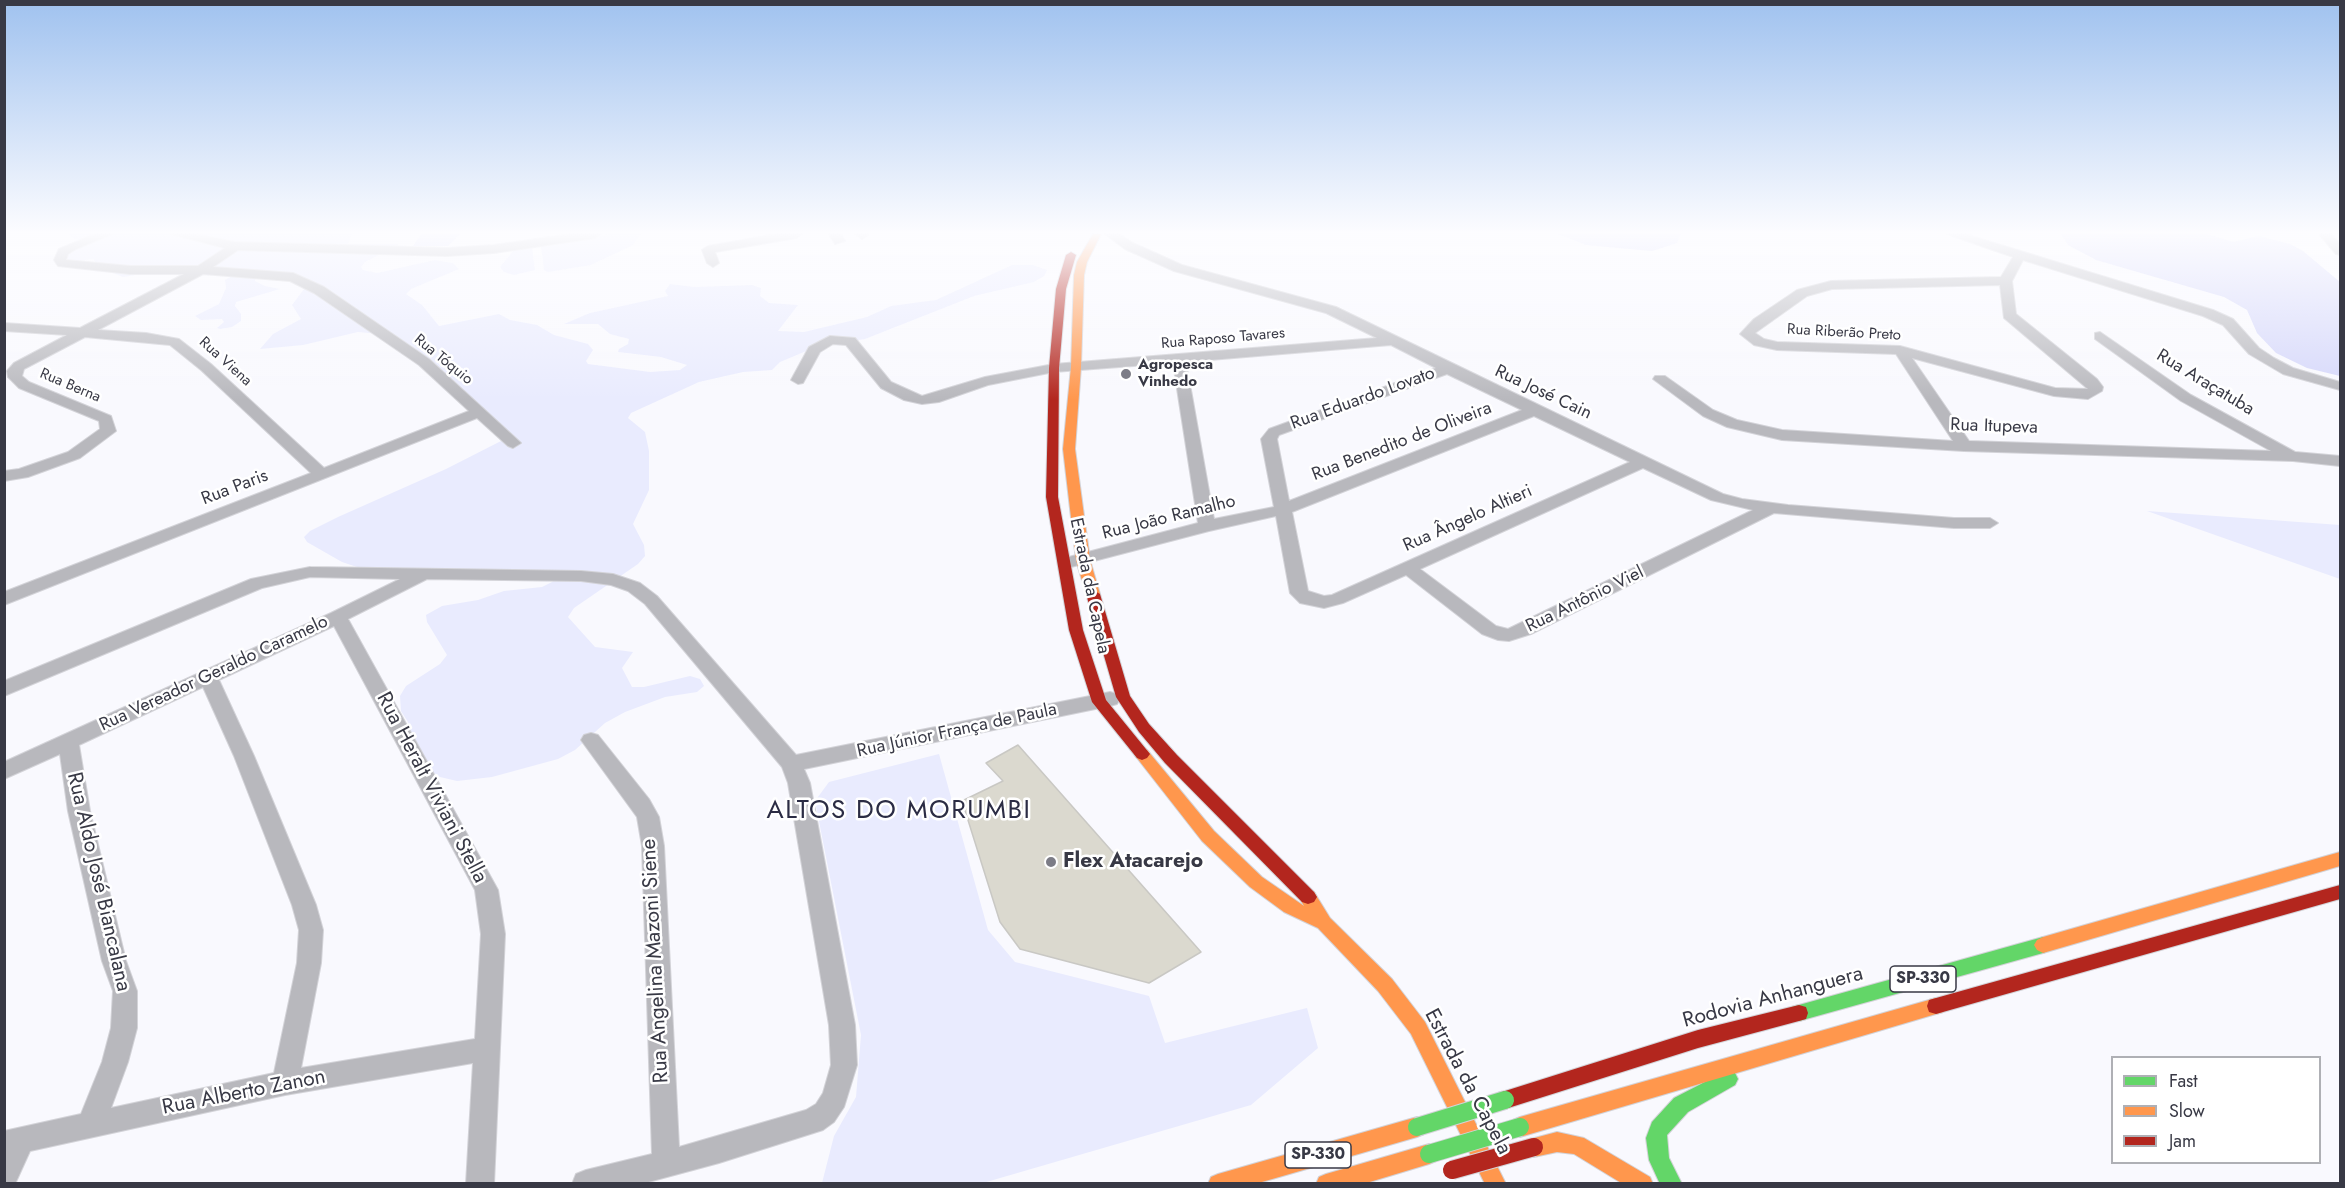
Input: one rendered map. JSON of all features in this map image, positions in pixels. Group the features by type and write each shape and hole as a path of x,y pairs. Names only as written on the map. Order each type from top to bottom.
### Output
{"main road":[{"name":"Estrada da Capela","path":"1060,289 1054,368 1052,497 1076,630 1099,702 1208,836 1256,882 1290,907 1324,923"},
{"name":"Estrada da Capela","path":"1079,289 1070,458 1073,498 1083,560 1123,697 1144,728 1171,759 1308,897 1324,923 1385,985 1418,1028 1496,1184"},
{"name":"Rodovia Anhanguera","path":"1218,1184 1417,1127 1698,1039 1881,991 2340,859"},
{"name":"SP-330","path":"1326,1184 1798,1045 2340,892"},
{"path":"1672,1184 1656,1150 1659,1129 1664,1121 1681,1105 1798,1045"},
{"path":"1439,1174 1557,1142 1577,1145 1643,1184"}],"street":[{"name":"Rua Berna","path":"4,476 22,474 74,455 108,431 106,419 24,385 15,377 14,371 19,366 164,289"},
{"name":"Rua Tóquio","path":"318,289 424,362 513,442"},
{"name":"Rua José Cain","path":"1258,289 1331,310 1448,369 1717,497 1771,508 1942,522 1990,523"},
{"name":"Rua Riberão Preto","path":"1813,289 1802,292 1759,322 1747,334 1758,342 1777,346 1900,350 2061,393 2077,396 2095,391 2092,382 2009,315 2007,289"},
{"path":"2130,289 2208,313 2228,322 2254,351 2270,362 2288,371 2340,386"},
{"name":"Rua Viena","path":"4,327 161,339 184,347 323,475"},
{"name":"Rua Araçatuba","path":"2100,336 2186,398 2293,456"},
{"name":"Rua Raposo Tavares","path":"798,380 814,350 824,342 842,339 856,345 886,385 909,397 922,400 934,399 986,381 1054,368 1394,341"},
{"path":"1900,350 1964,446"},
{"path":"1179,359 1207,526"},
{"name":"Rua Eduardo Lovato","path":"1306,599 1299,593 1269,448 1274,432 1448,369"},
{"name":"Rua Itupeva","path":"1660,379 1708,413 1755,430 1782,435 1964,446 2293,456 2340,461"},
{"name":"Rua Benedito de Oliveira","path":"1282,510 1536,410"},
{"name":"Rua Paris","path":"6,598 480,412"},
{"name":"Rua Ângelo Altieri","path":"1306,599 1324,602 1337,599 1643,462"},
{"name":"Rua Antônio Viel","path":"1408,568 1490,630 1497,634 1509,635 1524,630 1771,508"},
{"name":"Rua João Ramalho","path":"1065,564 1207,526 1282,510"},
{"path":"4,689 257,583 310,572 581,576 614,580 634,587 651,600 792,764 799,783 842,1024 844,1065 835,1098 825,1113 813,1121 666,1164 586,1184"},
{"name":"Rua Vereador Geraldo Caramelo","path":"4,771 338,617 422,574"},
{"name":"Rua Heralt Viviani Stella","path":"338,617 486,890 493,934 485,1049 480,1184"},
{"path":"208,677 244,756 304,905 311,930 309,963 285,1083"},
{"name":"Rua Júnior França de Paula","path":"792,764 1123,697"},
{"name":"Rua Angelina Mazoni Siene","path":"591,740 641,805 648,818 653,846 666,1164"},
{"name":"Rua Aldo José Biancalana","path":"68,742 79,811 114,961 125,991 124,1028 116,1062 91,1124"},
{"name":"Rua Alberto Zanon","path":"13,1143 285,1083 426,1061 485,1049"},
{"path":"4,1176 13,1143"}],"shaded area":[{"path":"225,289 279,289 236,302 235,306 241,314 241,321 232,327 220,329 217,328 224,322 222,319 201,320 195,316 219,304"},
{"path":"304,289 411,289 406,294 422,305 439,326 499,314 510,320 537,325 554,335 588,344 593,350 586,361 588,364 650,372 680,370 687,365 661,357 618,352 628,344 629,339 610,334 598,324 564,324 590,313 668,296 666,289 761,289 760,296 769,303 798,305 778,331 804,332 867,317 891,306 936,300 959,289 1002,289 974,296 865,339 816,347 780,362 772,370 743,372 699,382 631,413 628,418 645,432 649,451 649,490 633,524 644,545 645,556 638,564 574,608 568,617 595,647 633,652 622,668 632,687 644,687 690,676 700,679 704,686 697,692 665,697 625,712 605,723 575,750 558,759 492,777 457,781 440,777 424,766 415,750 408,722 401,711 400,696 406,686 440,664 447,655 427,622 426,615 442,606 478,600 504,591 542,587 554,581 360,568 342,562 307,542 304,537 310,531 446,469 503,440 484,414 379,334 358,332 303,345 260,349 273,334 301,319 292,305"},
{"path":"2147,511 2340,525 2340,579"},
{"path":"939,754 988,930 1015,962 1149,996 1165,1043 1307,1008 1318,1048 1251,1105 983,1183 822,1183 834,1136 856,1097 861,1035 815,801 829,782"}],"water":[{"path":"2198,289 2340,289 2340,376 2307,368 2276,353 2257,333 2247,310 2224,297"}],"building":[{"name":"Flex Atacarejo","path":"1018,745 1201,952 1149,983 1020,949 1000,922 962,801 1003,781 986,763"}],"traffic: fast":[{"path":"1799,1013 2043,945"},
{"path":"1672,1184 1659,1160 1656,1138 1659,1129 1681,1105 1728,1079"},
{"path":"1417,1127 1505,1100"},
{"path":"1429,1154 1520,1127"}],"traffic: slow":[{"path":"1079,289 1076,367 1069,449 1083,560 1093,594"},
{"path":"1142,754 1208,836 1256,882 1290,907 1324,923"},
{"path":"2043,945 2340,859"},
{"path":"1308,897 1324,923 1385,985 1418,1028 1496,1184"},
{"path":"1520,1127 1936,1006"},
{"path":"1218,1184 1417,1127"},
{"path":"1534,1147 1557,1142 1577,1145 1643,1184"},
{"path":"1326,1184 1429,1154"}],"traffic: jam":[{"path":"1061,289 1054,368 1052,497 1076,630 1099,702 1142,754"},
{"path":"1093,594 1123,697 1144,728 1171,759 1308,897"},
{"path":"1936,1006 2340,892"},
{"path":"1505,1100 1698,1039 1799,1013"},
{"path":"1452,1170 1534,1147"}],"place":[{"name":"Agropesca Vinhedo","path":"1126,374"},
{"name":"Flex Atacarejo","path":"1051,862"}],"district":[{"name":"ALTOS DO MORUMBI","path":"899,812"}]}
